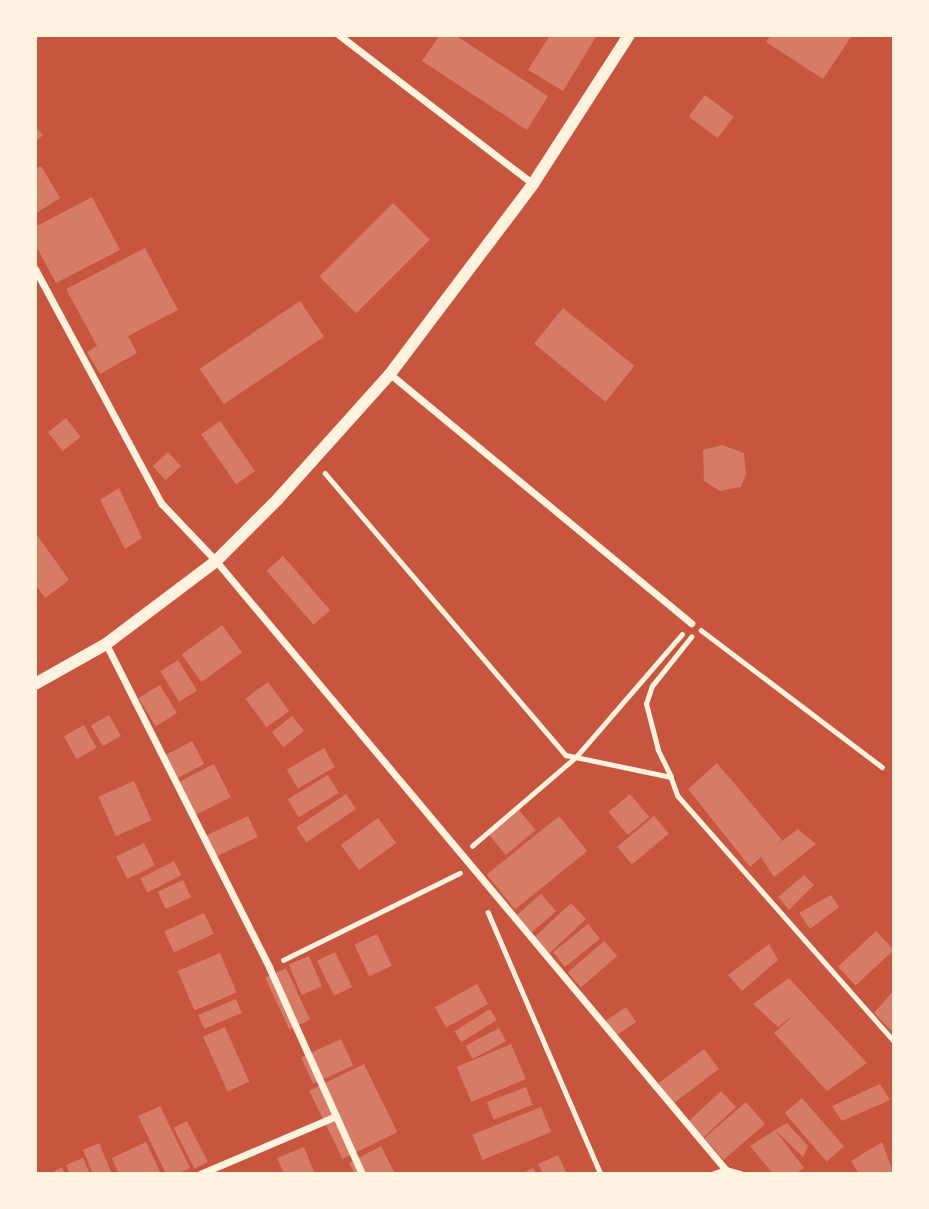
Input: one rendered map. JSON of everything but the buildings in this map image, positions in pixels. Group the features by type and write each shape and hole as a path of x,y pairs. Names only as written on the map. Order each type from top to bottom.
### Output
{"street":[{"path":"340,35 533,184"},
{"path":"35,684 106,644 216,561 313,459 390,374 533,184 629,35"},
{"path":"35,269 161,503 216,561 469,868 726,1170 740,1174"},
{"path":"390,374 695,626"},
{"path":"106,644 270,967 362,1174"},
{"path":"200,1174 336,1116"},
{"path":"714,1174 726,1170"}],"path":[{"path":"313,459 566,755 671,777"},
{"path":"460,857 576,757 695,626"},
{"path":"695,626 882,767"},
{"path":"695,626 652,686 646,704 658,750 678,796 894,1041"},
{"path":"270,967 469,868"},
{"path":"485,906 601,1174"}]}
